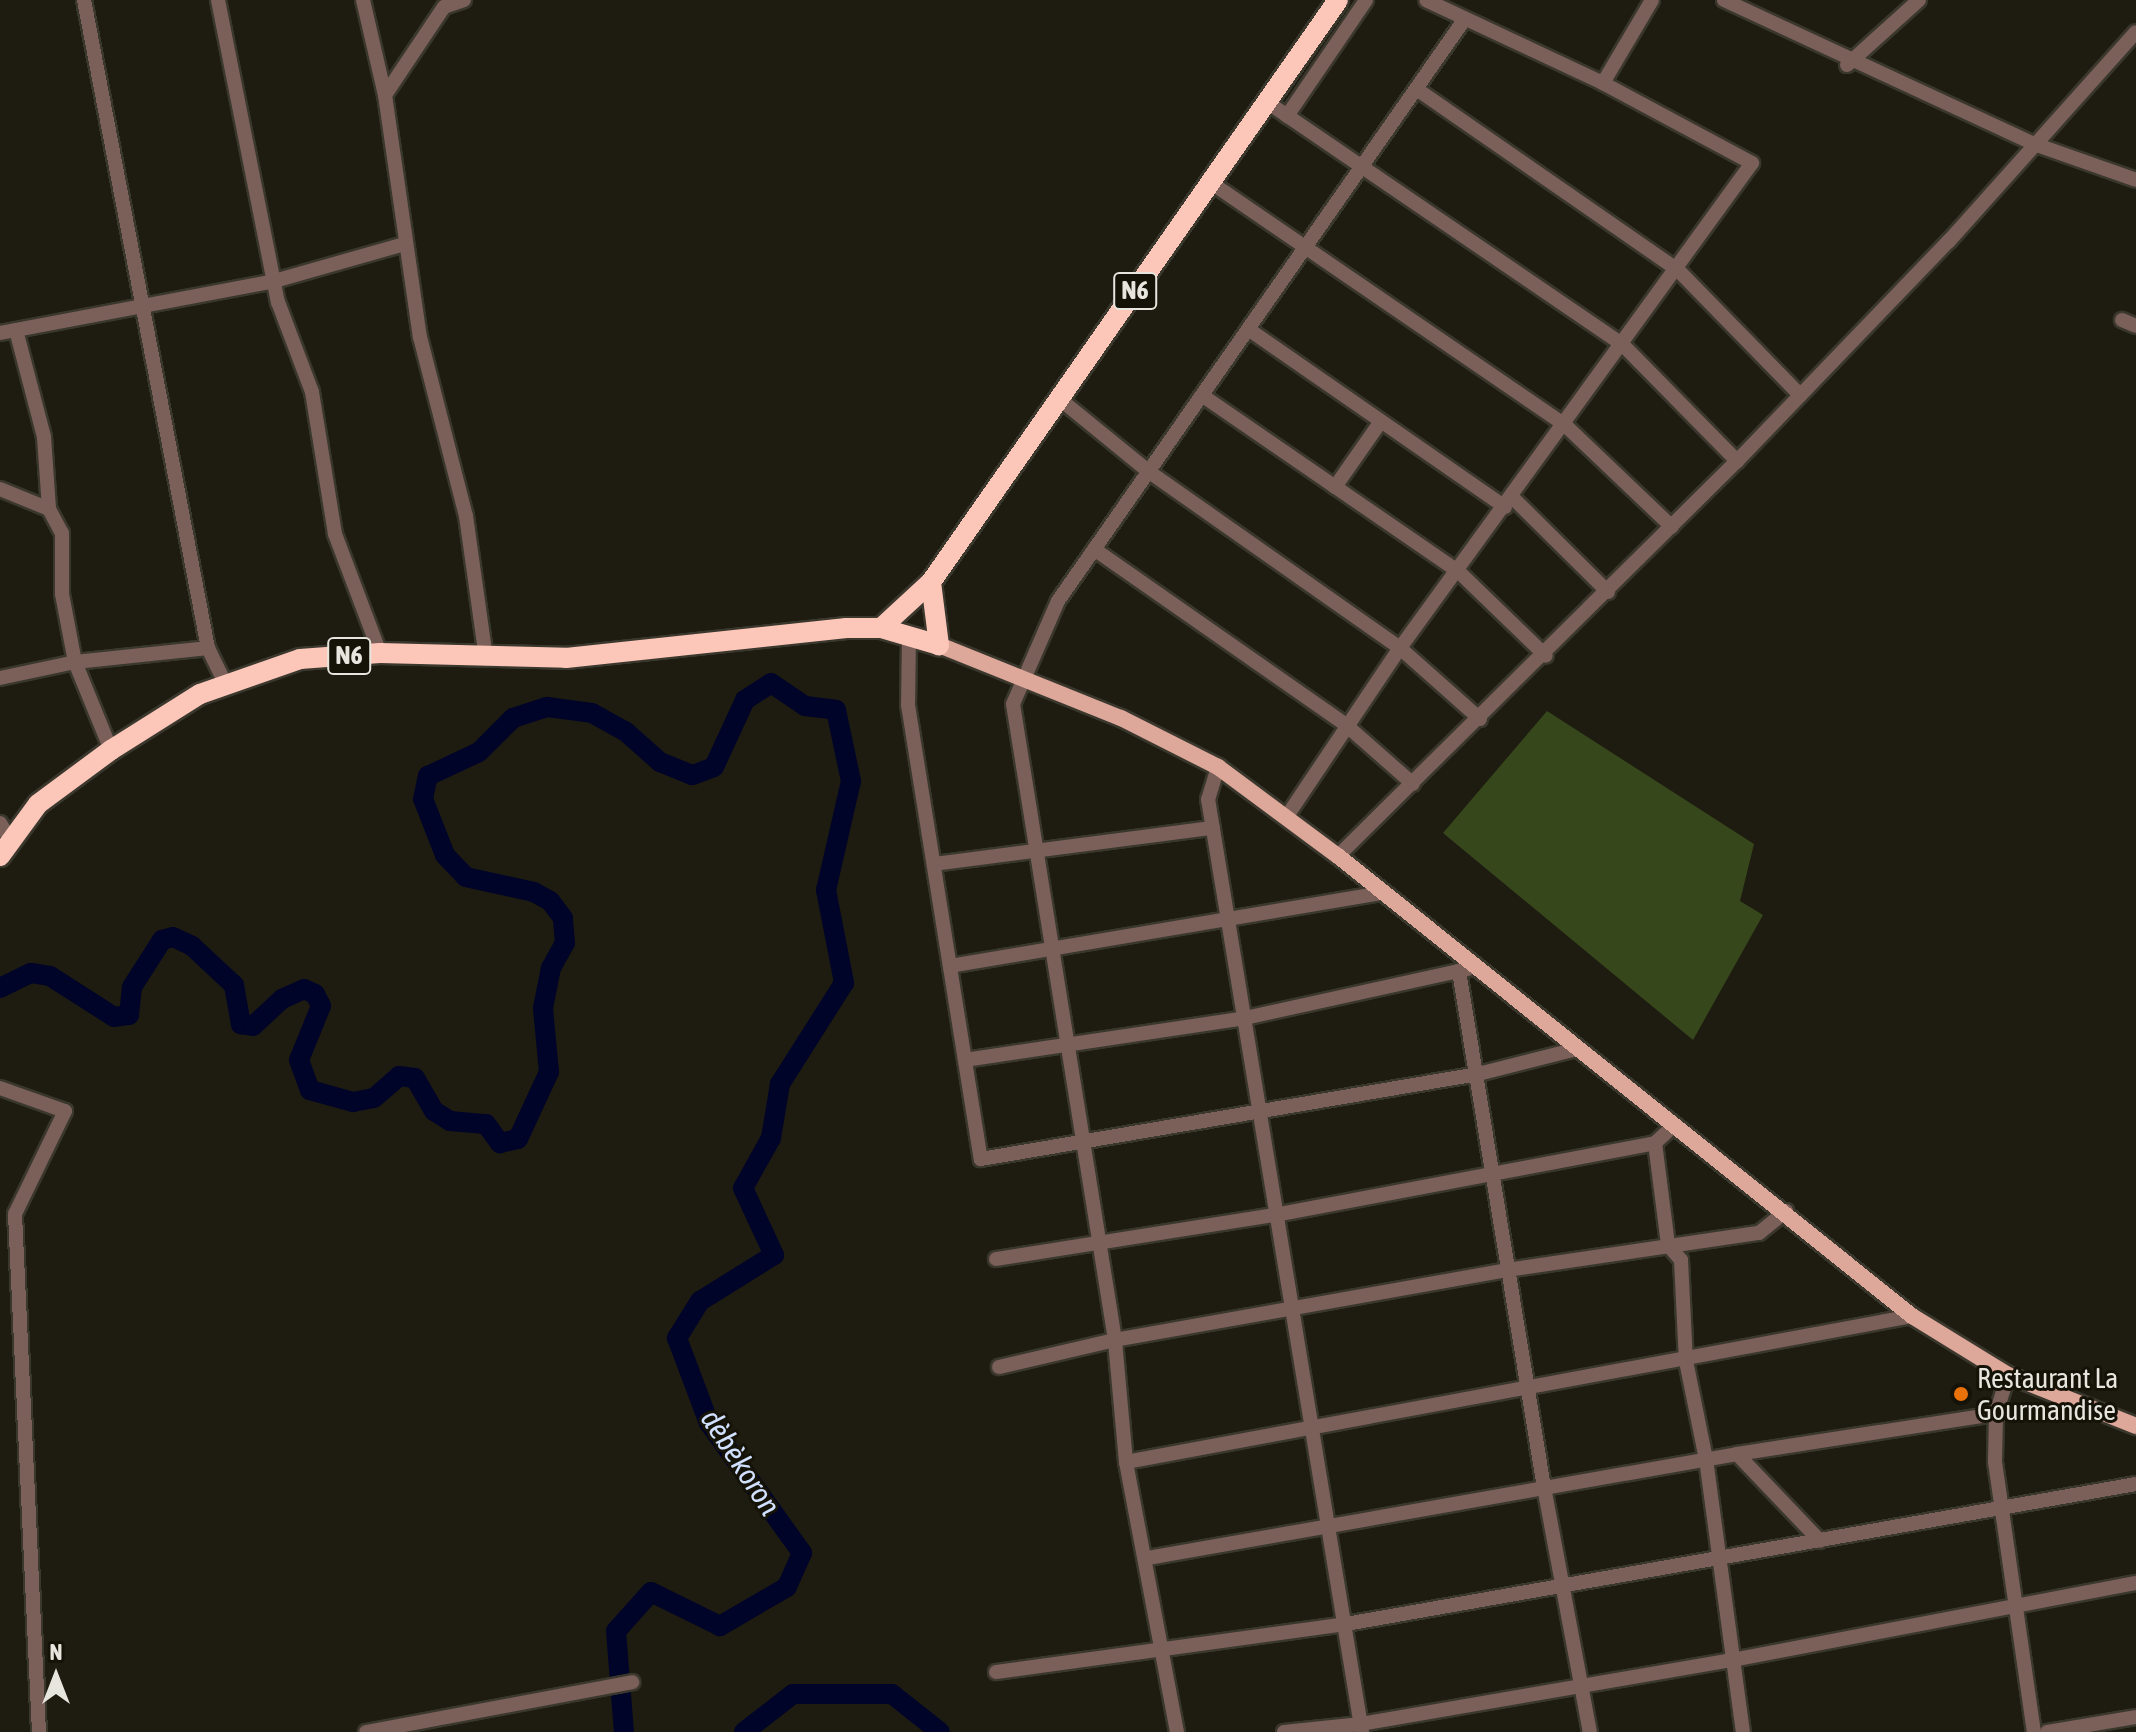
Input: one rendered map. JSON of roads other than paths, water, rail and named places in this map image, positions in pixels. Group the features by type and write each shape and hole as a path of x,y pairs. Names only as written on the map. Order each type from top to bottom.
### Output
{"highway":[{"name":"N6","path":"881,628 931,582 1338,0"},
{"path":"931,582 939,645"},
{"name":"N6","path":"3,839 38,804 111,750 200,694 300,659 380,653 486,659 611,655 820,629 881,628 939,645"}],"main road":[{"path":"939,645 1024,678 1218,767 1338,856 1466,969 1577,1049 1786,1211 1912,1316 2008,1375 2136,1426"}],"street":[{"path":"84,0 208,648 226,685"},
{"path":"218,0 274,281 312,392 335,534 380,653"},
{"path":"363,0 385,95 420,337 466,516 486,659"},
{"path":"385,95 444,7 464,0"},
{"path":"1287,116 1366,0"},
{"path":"1287,816 1400,648 1566,426 1752,163 1603,83 1426,0"},
{"path":"1603,83 1652,0"},
{"path":"1724,0 2034,144 2136,180"},
{"path":"1852,61 1919,0"},
{"path":"1177,1732 1148,1558 1126,1462 1115,1340 1080,1142 1013,704 1058,601 1251,331 1464,20"},
{"path":"1338,856 1546,656 1737,461 2136,32"},
{"path":"1418,90 1678,270 1800,395"},
{"path":"1267,102 1623,345 1737,461"},
{"path":"1210,182 1566,426 1672,527"},
{"path":"0,333 144,303 274,281 405,244"},
{"path":"16,330 44,437 49,509 62,533 62,594 75,662 111,750"},
{"path":"1251,331 1381,421 1509,502 1608,592"},
{"path":"1203,396 1458,571 1546,656"},
{"path":"1061,400 1148,471 1400,648 1480,719"},
{"path":"1335,487 1381,421"},
{"path":"0,489 49,509"},
{"path":"1094,549 1346,725 1413,784"},
{"path":"909,636 908,705 981,1159 1478,1074 1577,1049"},
{"path":"0,678 75,662 208,648"},
{"path":"1218,767 1208,799 1280,1214 1292,1312 1362,1728"},
{"path":"934,864 1213,828"},
{"path":"950,966 1229,922 1383,893"},
{"path":"965,1060 1245,1018 1466,969 1507,1270 1590,1732"},
{"path":"0,1088 65,1111 15,1214 39,1732"},
{"path":"996,1259 1280,1214 1494,1171 1655,1143 1674,1125"},
{"path":"1655,1143 1668,1245 1681,1260 1686,1361 1706,1459 1717,1560 1743,1732"},
{"path":"999,1367 1115,1340 1292,1312 1507,1270 1759,1233 1786,1211"},
{"path":"1126,1462 1686,1361 1912,1316"},
{"path":"2008,1375 1996,1414 1999,1507 2018,1606 2034,1732"},
{"path":"1148,1558 1706,1459 1996,1414"},
{"path":"1737,1454 1820,1541"},
{"path":"996,1672 1162,1653 1346,1624 2136,1484"},
{"path":"1284,1732 1362,1728 1581,1684 1732,1660 2136,1583"},
{"path":"366,1732 632,1682"},
{"path":"2047,1732 2136,1717"}],"waterway":[{"path":"0,988 31,973 50,976 114,1017 129,1015 132,987 162,940 173,937 192,946 234,985 241,1024 253,1026 282,999 304,989 315,994 321,1006 299,1060 310,1090 353,1102 374,1098 399,1076 415,1078 434,1111 450,1121 486,1124 500,1143 518,1139 549,1072 543,1008 551,968 565,943 563,918 550,901 534,892 466,877 445,855 423,799 428,776 479,752 513,718 547,707 592,713 625,731 660,762 693,775 714,767 745,700 771,683 805,706 836,710 851,781 826,890 844,983 780,1084 771,1138 743,1188 774,1255 700,1301 677,1338 709,1423 802,1553 787,1587 720,1626 651,1592 616,1631 624,1732"},
{"name":"dèbèkoron","path":"744,1732 793,1694 892,1694 940,1732"}],"place":[{"name":"Restaurant La Gourmandise","path":"1961,1394"}]}
